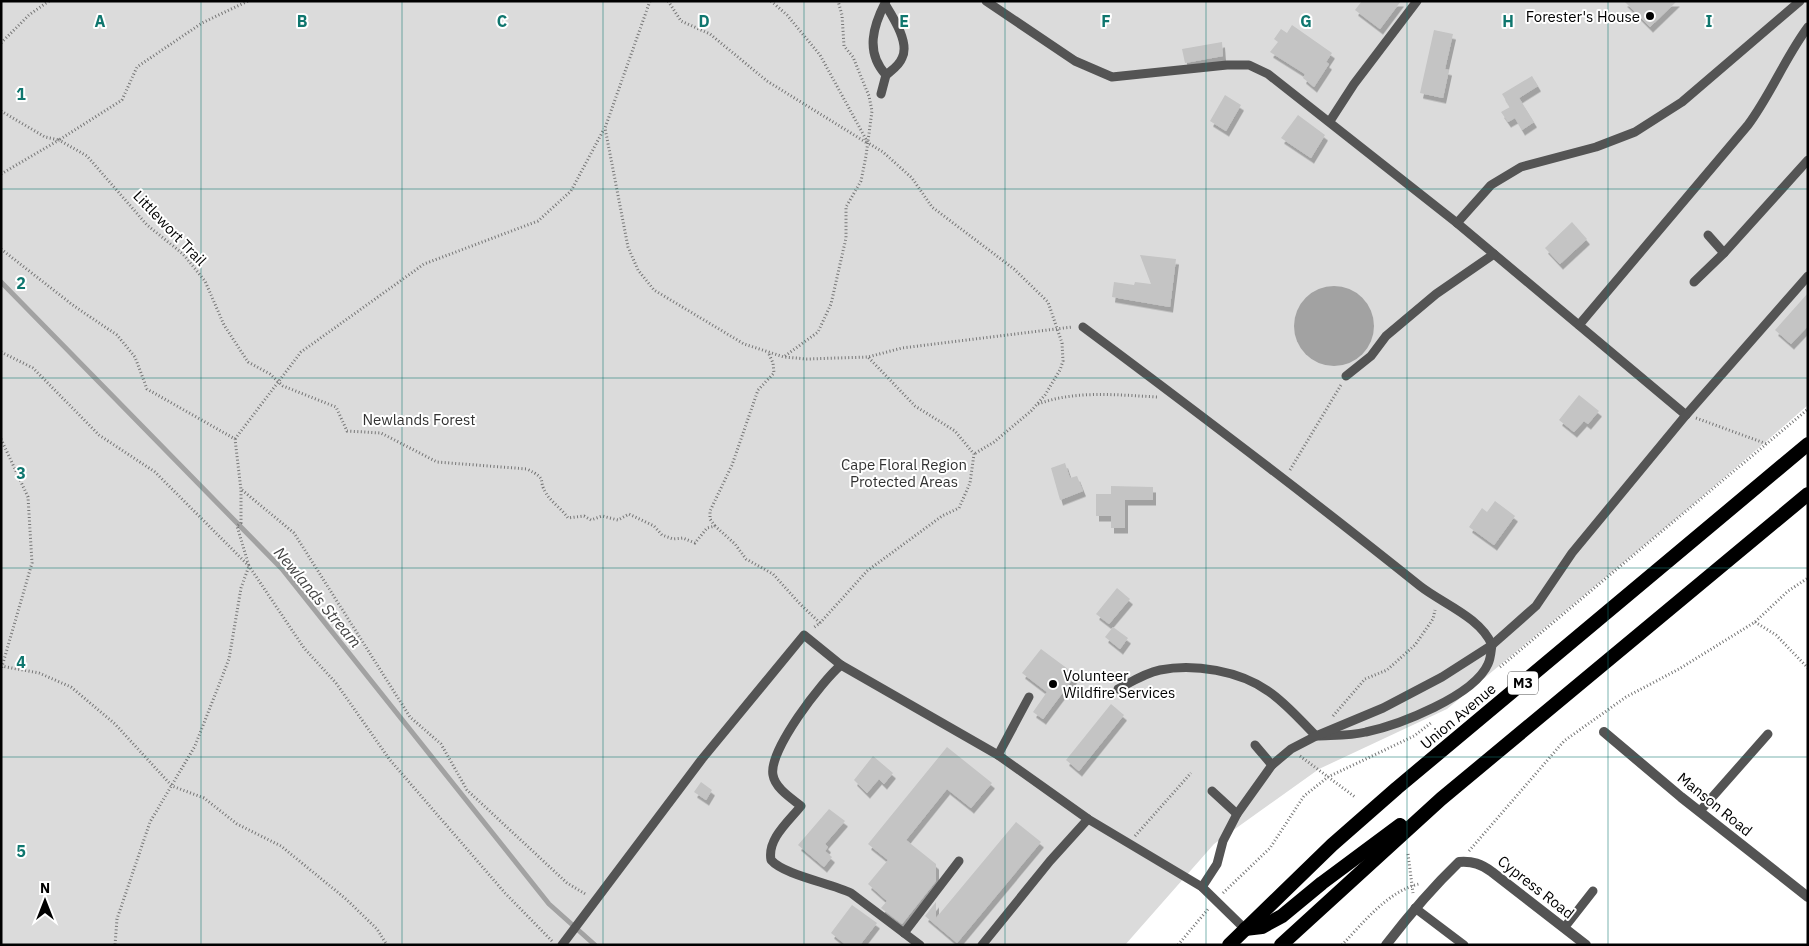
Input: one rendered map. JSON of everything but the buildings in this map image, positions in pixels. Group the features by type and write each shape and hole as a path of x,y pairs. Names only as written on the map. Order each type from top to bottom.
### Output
{"highway":[{"name":"Union Avenue","path":"1228,945 1332,845 1397,788 1808,444"},
{"name":"M3","path":"1281,945 1441,799 1808,494"},
{"path":"1244,945 1245,929 1262,927 1278,919 1322,882 1410,817 1441,799"}],"street":[{"name":"Manson Road","path":"1604,732 1808,897"},
{"path":"1386,945 1415,908 1459,862"},
{"name":"Cypress Road","path":"1459,862 1476,862 1483,865 1586,945"}],"lane":[{"path":"986,1 1075,62 1112,77 1227,65 1249,65 1268,74 1457,223 1686,415"},
{"path":"1330,121 1354,84 1417,1"},
{"path":"1457,223 1491,185 1521,166 1596,147 1627,135 1682,102 1800,1"},
{"path":"886,3 878,19 872,42 878,66 886,74"},
{"path":"881,94 886,74 899,64 904,56 904,47 886,3"},
{"path":"1580,325 1748,125 1761,107 1795,44 1808,27"},
{"path":"1694,282 1724,253 1808,160"},
{"path":"1708,234 1724,253"},
{"path":"1346,376 1371,356 1386,336 1436,294 1494,254"},
{"path":"1202,887 1217,864 1223,842 1237,814 1272,765 1291,749 1420,690 1492,645 1536,606 1572,553 1686,415 1808,276"},
{"path":"1083,327 1285,478 1437,599 1480,626 1492,645 1488,664 1476,680 1443,704 1405,721 1365,732 1316,736 1270,691 1247,680 1216,671 1174,668 1159,670 1118,689"},
{"path":"564,943 702,759 804,635 840,665 998,755 1128,845 1202,887 1245,929"},
{"path":"840,665 821,683 776,752 772,769 775,782 801,806 777,835 772,845 771,860 784,869 839,887 920,945"},
{"path":"998,755 1029,698"},
{"path":"1700,811 1768,734"},
{"path":"1255,745 1272,765"},
{"path":"1212,791 1237,814"},
{"path":"982,945 1050,861 1088,819"},
{"path":"904,933 958,861"},
{"path":"1564,928 1593,891"},
{"path":"1415,908 1464,945"}],"path":[{"path":"1,43 29,15 49,1"},
{"path":"1,174 122,100 137,67 202,23 248,1"},
{"path":"115,945 117,919 150,822 195,746 229,659 240,588 249,566 237,526 241,523 241,490 236,439 302,352 424,264 538,221 571,191 605,128 650,1"},
{"path":"668,1 681,22 710,34 767,81 883,152 912,178 932,206 1034,285 1048,302 1057,328 1063,360 1055,379 1037,404 994,442 974,454"},
{"path":"771,1 787,16 820,55 868,143"},
{"path":"784,357 818,332 831,304 846,238 846,207 861,182 868,143 872,111 870,96 853,57 844,46 842,16 838,1"},
{"name":"Littlewort Trail","path":"1,111 45,137 59,140 87,156 147,225 184,254 205,280 224,325 248,362 279,382 314,399 336,406 347,431 381,433 437,462 527,469 538,474 543,481 545,493 568,518 584,516 591,520 602,516 618,520 629,514 654,526 662,535 673,539 683,538 695,544 707,528 715,526"},
{"path":"605,128 628,247 638,270 654,290 744,344 784,357 807,359 868,357 902,348 1057,328 1083,327"},
{"path":"1,249 74,306 117,335 135,357 147,389 236,439"},
{"path":"768,351 773,363 774,373 758,390 732,465 710,510 710,519 735,544 746,559 773,574 820,623"},
{"path":"1,352 33,368 99,435 155,472 249,566 304,648 336,683 390,760 505,893 556,945"},
{"path":"804,635 820,623 867,572 906,541 942,516 958,508 970,483 974,454 955,431 915,406 868,357"},
{"path":"1285,478 1346,376"},
{"path":"1037,404 1058,397 1091,394 1179,399"},
{"path":"1686,415 1766,444"},
{"path":"1,439 28,497 32,563 2,668 40,673 71,687 115,724 172,786 204,798 237,824 281,846 346,900 377,929 387,945"},
{"path":"241,490 294,533 410,717 441,744 467,790 567,882 596,901"},
{"path":"1459,862 1564,741 1626,697 1678,670 1755,622 1788,590 1808,578"},
{"path":"1316,736 1365,679 1387,670 1415,645 1433,619 1437,599"},
{"path":"1755,622 1776,635 1808,668"},
{"path":"1128,845 1191,773"},
{"path":"1328,777 1355,797"},
{"path":"1408,854 1415,908"},
{"path":"1342,945 1374,912 1412,886 1441,880"}],"green space":[{"name":"Cape Floral Region Protected Areas","path":"1,1 1808,1 1808,405 1689,508 1447,709 1319,769 1214,844 1125,945 1,945"}],"shaded area":[{"path":"1334,286 1349,289 1362,298 1371,311 1374,326 1371,341 1362,354 1349,363 1334,366 1319,363 1306,354 1297,341 1294,326 1297,311 1306,298 1319,289"}],"waterway":[{"name":"Newlands Stream","path":"1,282 282,569 549,904 595,945"}],"place":[{"name":"Forester's House","path":"1650,16"},
{"name":"Volunteer Wildfire Services","path":"1053,684"}],"park label":[{"name":"Newlands Forest","path":"419,419"}]}
